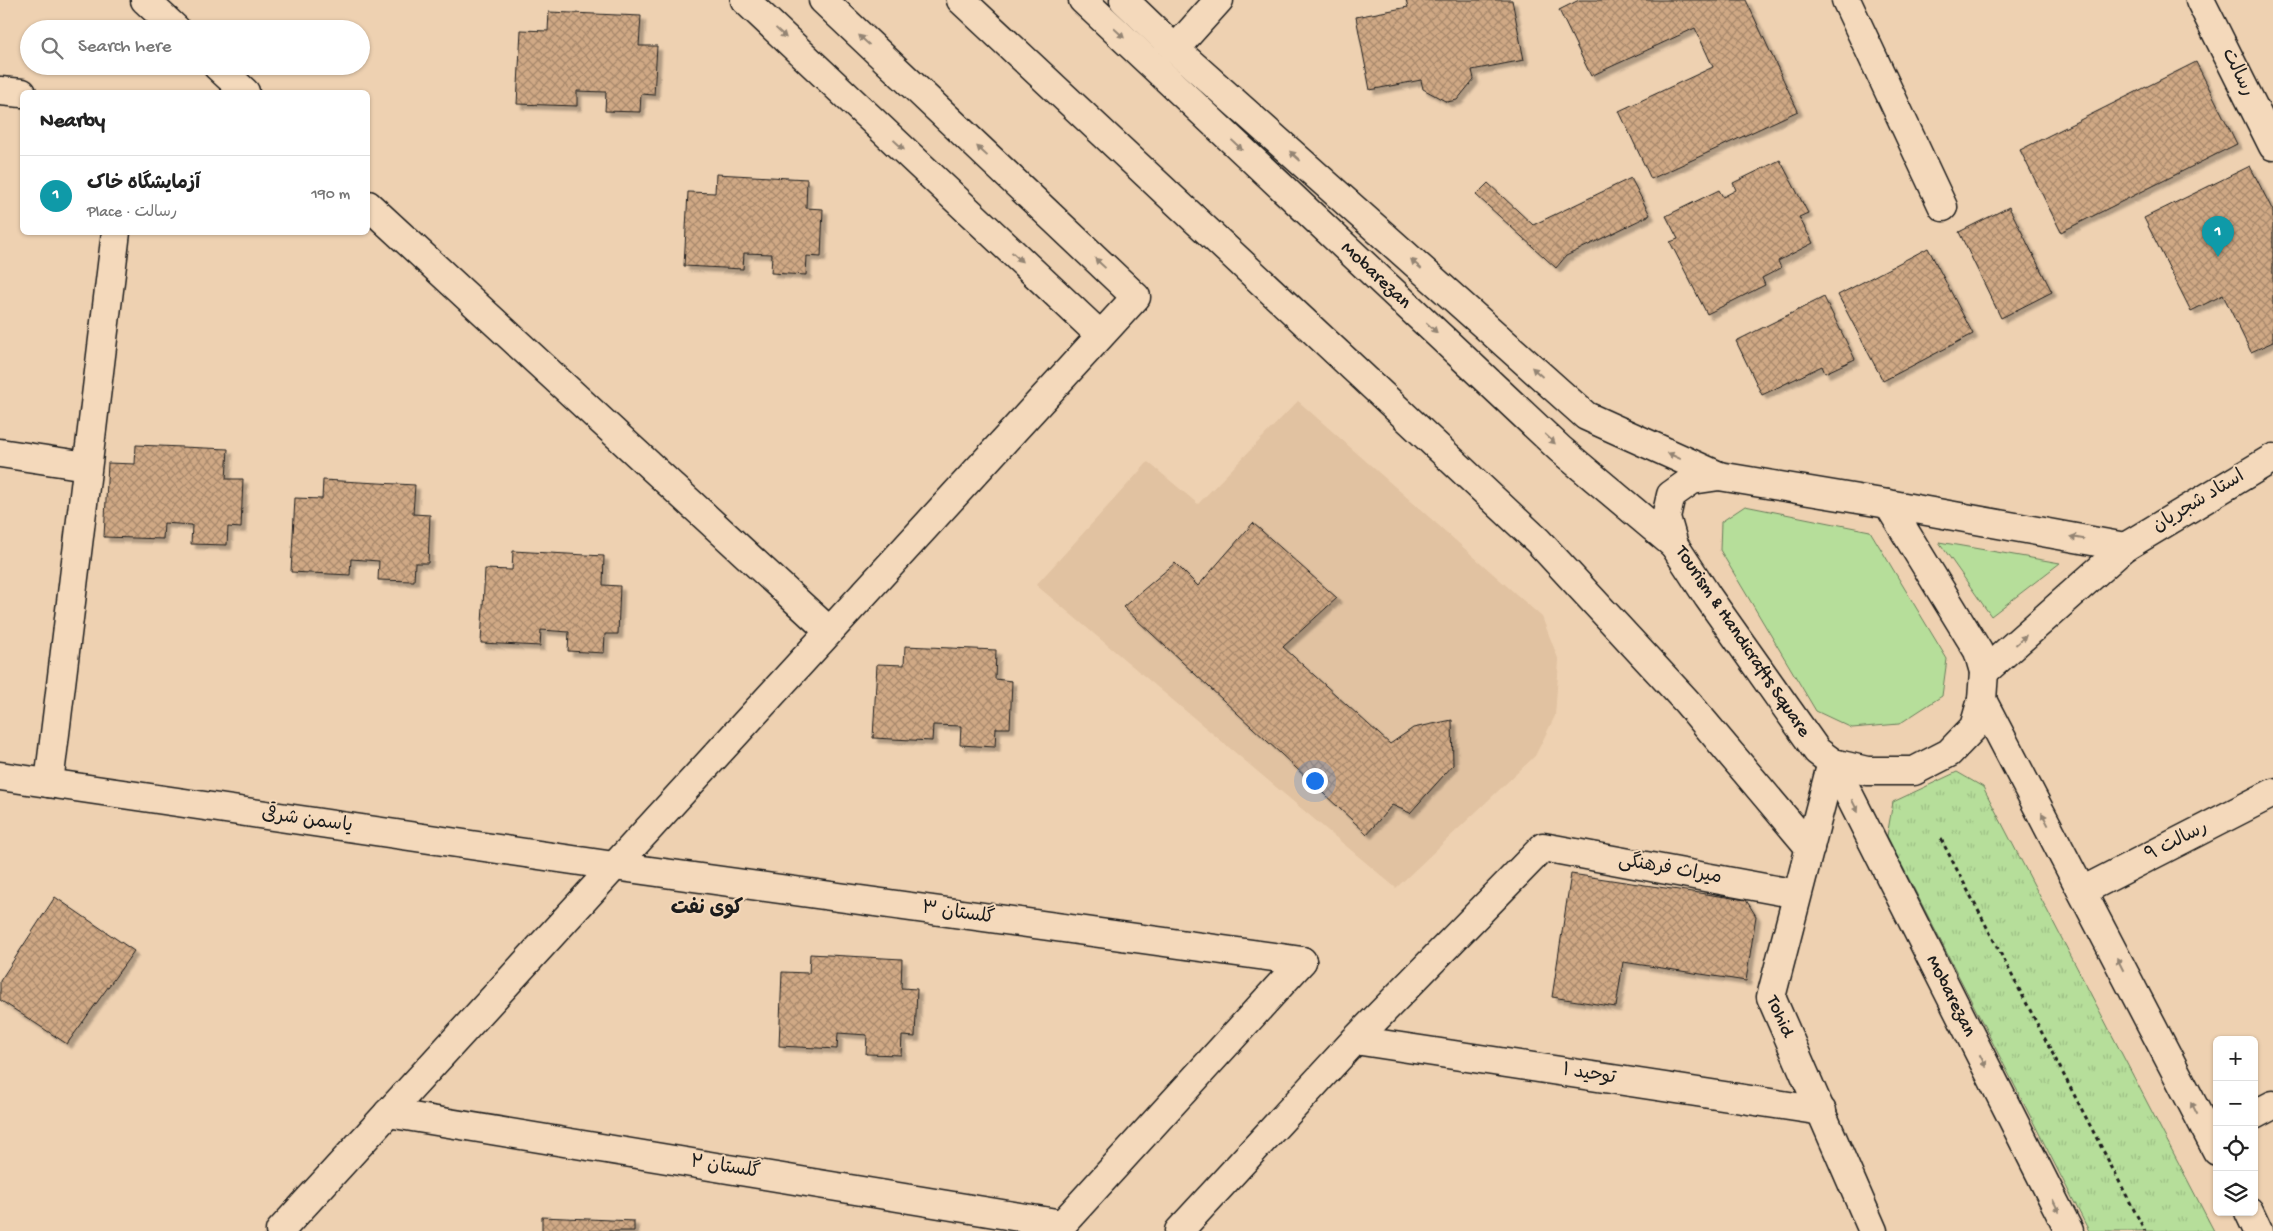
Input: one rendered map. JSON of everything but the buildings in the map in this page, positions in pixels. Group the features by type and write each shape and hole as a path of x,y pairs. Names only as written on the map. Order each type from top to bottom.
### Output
{"street":[{"path":"145,0 166,20"},
{"path":"745,0 1100,335"},
{"path":"280,1231 1136,297 823,0"},
{"path":"961,0 1538,541 1687,702 1810,848"},
{"name":"Mobarezan","path":"1083,0 1560,449 1674,545"},
{"name":"Mobarezan","path":"1124,0 1175,49 1586,416 1719,476"},
{"path":"1175,49 1219,0"},
{"path":"1846,0 1943,207"},
{"name":"رسالت","path":"2200,0 2273,146"},
{"path":"227,75 243,90"},
{"path":"0,91 20,93"},
{"path":"370,207 829,631"},
{"path":"49,783 116,235"},
{"path":"0,454 87,466"},
{"name":"استاد شجریان","path":"1984,672 2125,547 2273,458"},
{"name":"Tourism & Handicrafts Square","path":"1719,476 1888,504 1978,651 1984,672 1982,700 1974,727 1949,753 1914,771 1867,771 1832,762 1817,750 1708,597 1674,545 1666,517 1671,494 1692,480 1719,476"},
{"path":"1888,504 2125,547"},
{"path":"1982,700 2213,1139"},
{"name":"Tohid","path":"1832,762 1771,997 1873,1231"},
{"name":"Mobarezan","path":"1832,762 2069,1231"},
{"name":"یاسمن شرقی","path":"0,776 614,866"},
{"name":"رسالت ۹","path":"2082,891 2273,793"},
{"name":"میراث فرهنگی","path":"1355,1040 1543,847 1797,894"},
{"name":"گلستان ۳","path":"614,866 1302,961 1059,1227"},
{"path":"1179,1231 1355,1040"},
{"name":"توحید ۱","path":"1355,1040 1822,1111"},
{"path":"2258,1113 2273,1105"},
{"name":"گلستان ۲","path":"388,1113 1059,1227"},
{"path":"2250,1216 2258,1231"}],"path":[{"path":"1941,839 2145,1231"}],"shaded area":[{"path":"1298,401 1542,617 1559,661 1555,716 1535,756 1396,888 1036,585 1148,462 1198,504"}],"green space":[{"path":"1745,506 1870,531 1947,659 1942,696 1899,724 1852,728 1816,711 1720,550 1721,522"},
{"path":"1939,542 2060,563 1991,616"},
{"path":"1957,772 1983,787 2214,1231 2089,1231 1887,836 1893,802"}],"place":[{"name":"آزمایشگاه خاک","path":"2218,257"}],"district":[{"name":"کوی نفت","path":"707,909"}]}
